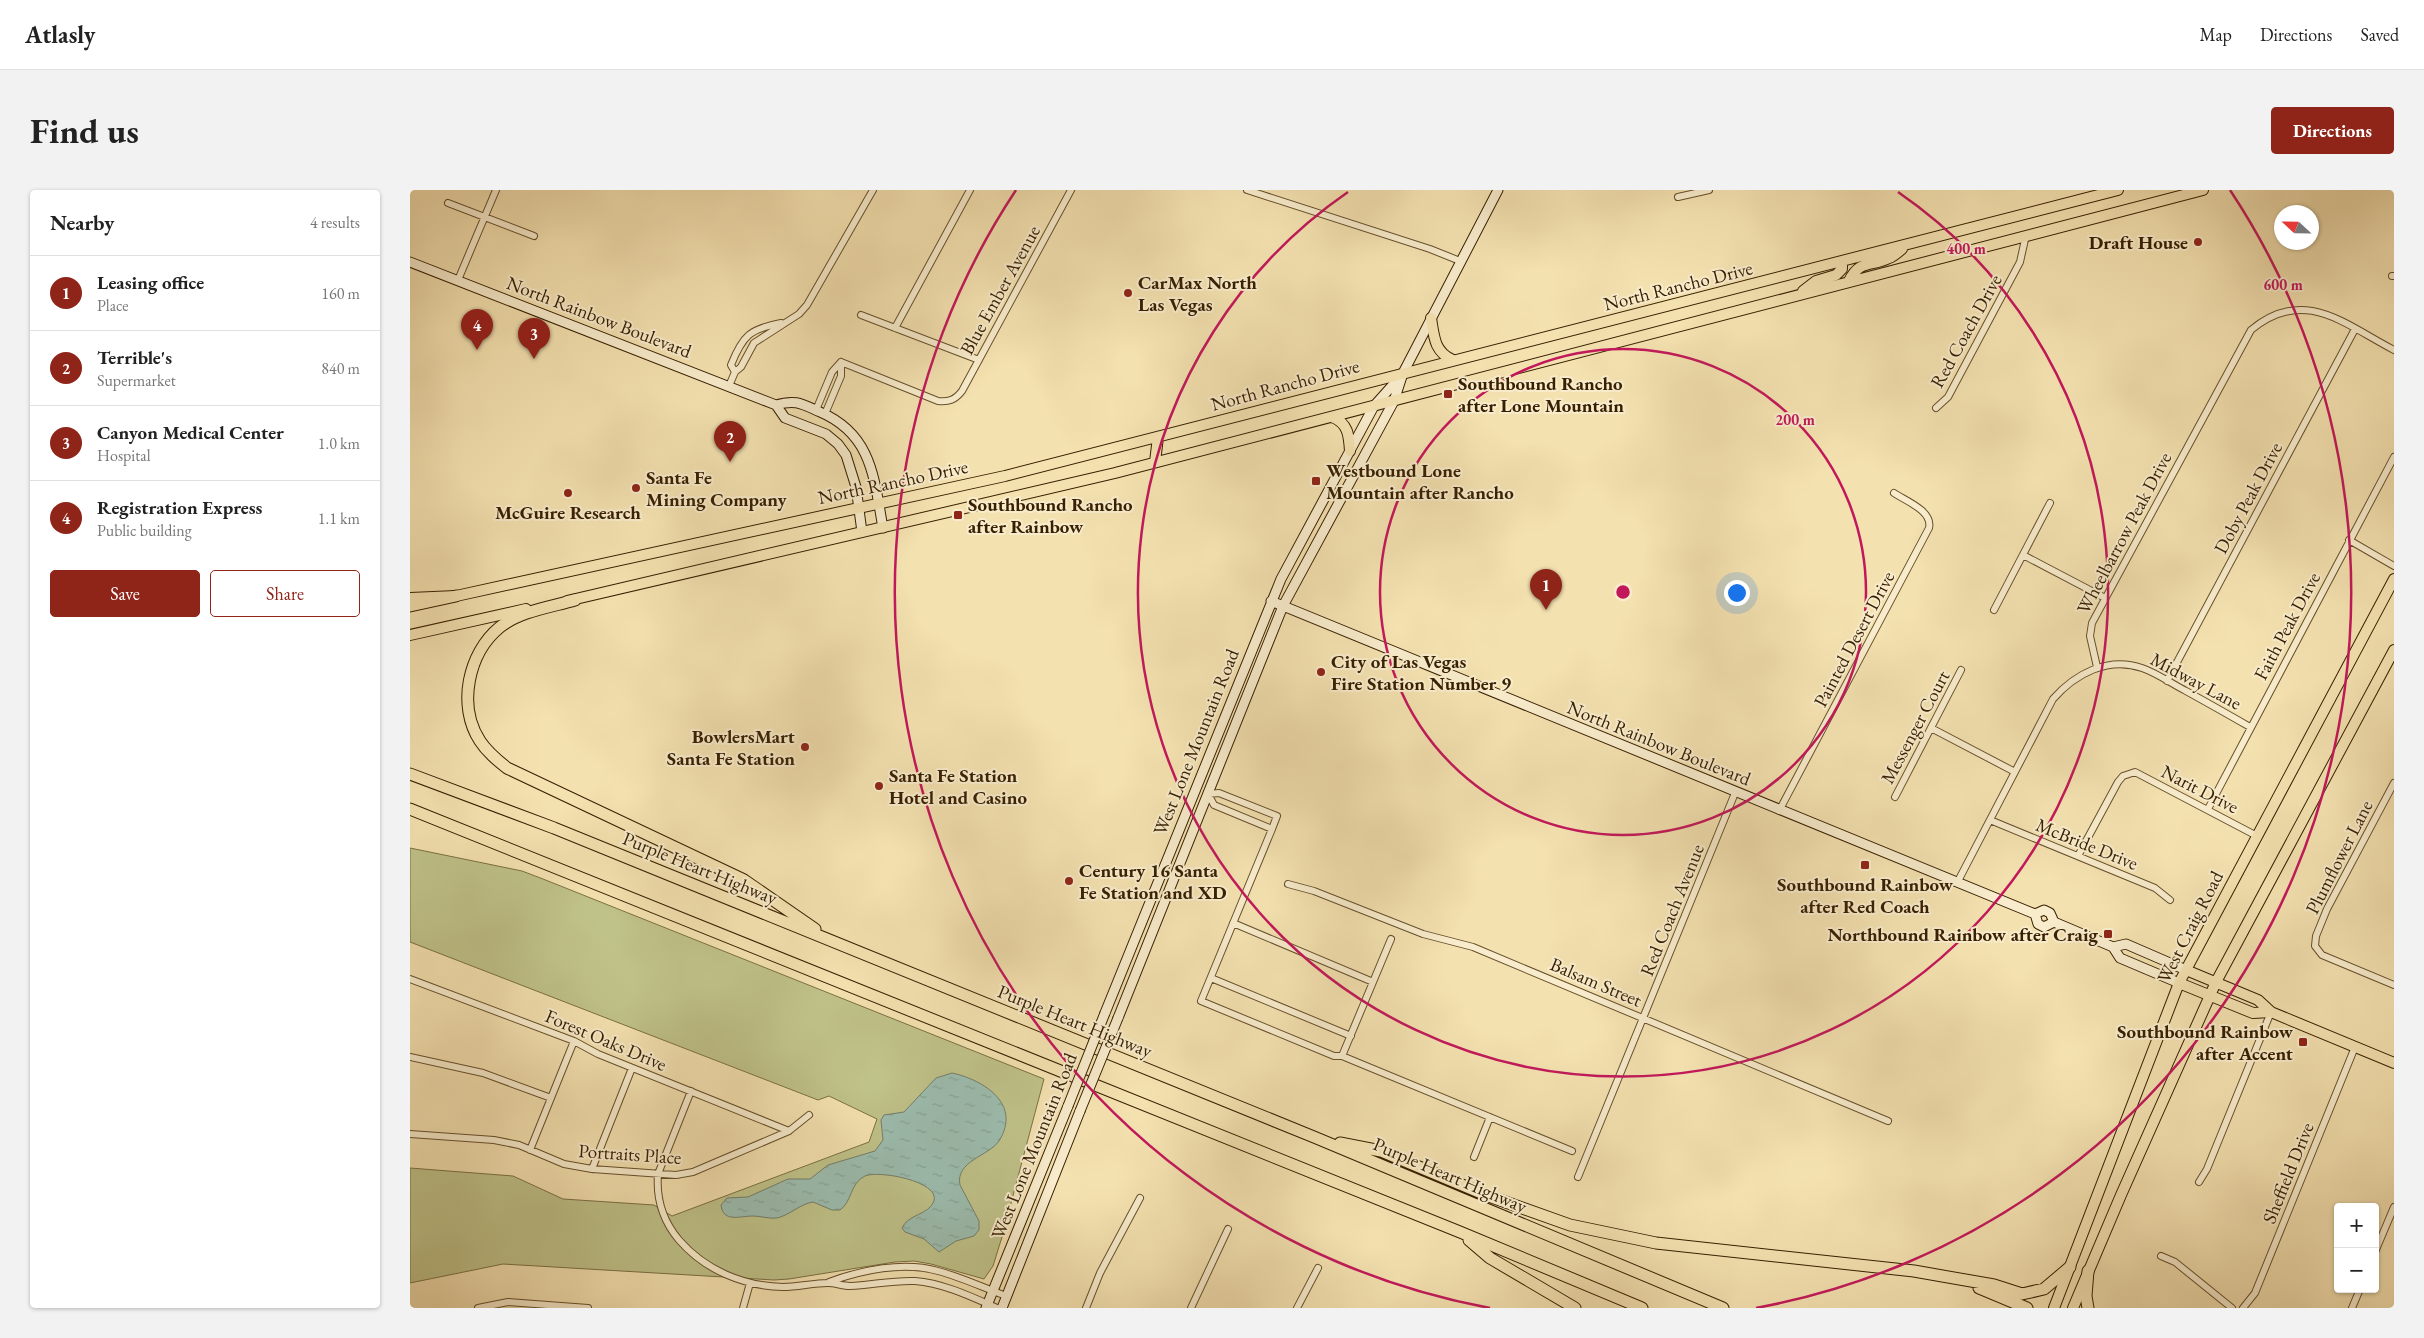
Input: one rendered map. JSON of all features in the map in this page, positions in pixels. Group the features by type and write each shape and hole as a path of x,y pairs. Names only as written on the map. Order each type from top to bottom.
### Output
{"highway":[{"path":"410,606 456,596"},
{"path":"575,600 522,615 501,626 486,642 475,660 469,682 468,701 471,720 479,740 492,756 507,768 744,880 833,941"},
{"name":"Purple Heart Highway","path":"410,774 554,828 833,941 1314,1137 1723,1308"},
{"path":"410,809 1460,1232 1642,1308"},
{"path":"1314,1137 1381,1151 1525,1210 1609,1234 1656,1243 1914,1271 1994,1285 2016,1293 2029,1294 2044,1289 2070,1267"},
{"path":"1460,1232 1490,1258 1575,1308"},
{"path":"2088,1271 2086,1296 2088,1308"},
{"path":"1963,1281 2027,1308"}],"main road":[{"name":"West Lone Mountain Road","path":"1002,1308 1283,606 1394,401 1403,373 1498,190"},
{"name":"North Rancho Drive","path":"410,598 456,596 1005,476 2118,190"},
{"name":"North Rancho Drive","path":"410,636 554,602 575,600 1155,462 2203,190"},
{"path":"1850,281 1854,272 1862,265 1889,259 1910,244"},
{"name":"North Rainbow Boulevard","path":"410,262 776,405 786,418 826,434 838,444 852,470 862,532"},
{"path":"1799,294 1816,281 1836,276 1842,269 1842,262"},
{"path":"1431,318 1435,344 1445,357 1453,360"},
{"name":"West Lone Mountain Road","path":"986,1306 1271,601 1374,406 1403,373"},
{"name":"North Rainbow Boulevard","path":"776,405 792,400 836,418 852,431 862,445 869,463 883,528"},
{"path":"1332,417 1344,424 1348,430 1350,451"},
{"path":"1155,462 1158,437"},
{"name":"West Craig Road","path":"2054,1308 2179,983 2394,579"},
{"name":"North Rainbow Boulevard","path":"1271,601 1735,793 2035,914 2038,924 2044,927 2054,922 2113,947 2120,958 2179,983 2253,1013 2271,1012"},
{"path":"2073,1308 2216,982 2394,650"},
{"path":"1250,652 1262,657"},
{"path":"1243,670 1255,675"},
{"path":"1224,716 1236,722"},
{"path":"1220,728 1232,733"},
{"path":"1206,763 1218,768"},
{"path":"1195,789 1208,794"},
{"name":"North Rainbow Boulevard","path":"2113,947 2126,944 2258,1000 2271,1012 2394,1063"}],"street":[{"path":"458,280 496,190"},
{"path":"729,386 735,372 741,367 754,343 799,314 807,305 873,190"},
{"path":"895,328 970,190"},
{"name":"Blue Ember Avenue","path":"841,362 938,401 951,401 962,391 1071,190"},
{"path":"1247,190 1430,249 1460,261"},
{"path":"1678,197 1709,190"},
{"path":"448,203 534,236"},
{"name":"Red Coach Drive","path":"1936,408 1948,397 2006,289 2020,262 2026,235"},
{"name":"Wheelbarrow Peak Drive","path":"2098,667 2090,636 2092,623 2251,330 2262,321 2288,310 2315,310 2355,330"},
{"path":"860,314 979,360"},
{"path":"735,372 731,365 738,349 749,334 764,326 783,323"},
{"path":"2355,330 2394,350"},
{"name":"Doby Peak Drive","path":"2167,681 2355,330"},
{"path":"816,410 832,372 841,362"},
{"path":"825,414 841,376 841,362"},
{"name":"Faith Peak Drive","path":"2208,809 2394,457"},
{"name":"Painted Desert Drive","path":"1779,811 1929,528 1928,515 1894,493"},
{"path":"1994,610 2050,503"},
{"path":"2349,540 2394,566"},
{"path":"2023,555 2105,598"},
{"name":"Midway Lane","path":"2098,667 2118,664 2142,668 2250,727"},
{"path":"1957,883 2054,699 2064,686 2078,676 2098,667"},
{"name":"Messenger Court","path":"1894,797 1961,670"},
{"path":"1931,728 2015,772"},
{"name":"Narit Drive","path":"2078,856 2118,782 2128,773 2135,772 2257,836"},
{"name":"Plumflower Lane","path":"2394,783 2327,909 2316,936 2315,946 2322,955 2394,985"},
{"path":"1272,829 1214,805 1208,794 1219,793 1276,816 1272,829 1201,1002 1334,1056 1342,1056 1572,1150"},
{"name":"Red Coach Avenue","path":"1578,1177 1735,793"},
{"name":"McBride Drive","path":"1990,820 2154,888 2170,900"},
{"name":"Balsam Street","path":"1288,884 1314,891 1423,934 1473,947 1888,1120"},
{"path":"1233,923 1373,982"},
{"path":"1342,1056 1391,939"},
{"path":"1211,978 1351,1036"},
{"name":"Forest Oaks Drive","path":"410,979 574,1041 598,1054 789,1131"},
{"path":"2199,1182 2207,1169 2271,1012"},
{"path":"530,1150 574,1041"},
{"name":"Sheffield Drive","path":"2242,1308 2255,1293 2355,1047"},
{"path":"410,1057 484,1073 551,1098"},
{"path":"592,1169 632,1068"},
{"path":"691,1091 658,1174 657,1185 665,1221 683,1244 700,1260 725,1275 750,1284 783,1287 828,1283 850,1286 915,1281 953,1291 986,1306 997,1308"},
{"name":"Portraits Place","path":"410,1134 494,1140 530,1150 564,1164 592,1169 676,1175 693,1172 789,1131 809,1115"},
{"path":"1474,1157 1490,1117"},
{"path":"1086,1308 1100,1273 1140,1198"},
{"path":"2377,1248 2394,1207"},
{"path":"1191,1308 1228,1229"},
{"path":"2161,1256 2175,1262 2232,1308"},
{"path":"828,1283 848,1275 917,1267 937,1270 1006,1296"},
{"path":"1297,1308 1318,1268"},
{"path":"743,1308 750,1284"},
{"path":"2352,1308 2358,1293"},
{"path":"478,1308 508,1302 588,1308"}],"green space":[{"path":"410,848 522,871 1044,1079 1002,1237 993,1266 984,1279 914,1261 895,1262 774,1280 503,1264 410,1283 410,1168 513,1176 563,1199 654,1205 672,1216 869,1142 877,1119 829,1096 818,1100 410,942"}],"water":[{"path":"952,1073 976,1081 987,1088 1003,1105 1006,1116 1005,1128 999,1141 968,1164 960,1177 960,1185 979,1221 979,1230 974,1236 956,1241 939,1252 924,1239 905,1232 902,1228 905,1223 931,1206 934,1201 933,1194 928,1188 918,1183 894,1176 872,1175 860,1179 844,1207 840,1210 832,1210 813,1202 777,1218 733,1217 722,1211 721,1205 727,1198 748,1197 788,1179 810,1179 828,1165 875,1151 883,1140 881,1120 884,1115 904,1112 936,1078"}],"place":[{"name":"Draft House","path":"2198,242"},
{"name":"CarMax North Las Vegas","path":"1128,293"},
{"name":"Registration Express","path":"477,350"},
{"name":"Canyon Medical Center","path":"534,359"},
{"name":"Southbound Rancho after Lone Mountain","path":"1448,394"},
{"name":"Terrible's","path":"730,462"},
{"name":"Westbound Lone Mountain after Rancho","path":"1316,481"},
{"name":"Santa Fe Mining Company","path":"636,488"},
{"name":"McGuire Research","path":"568,493"},
{"name":"Southbound Rancho after Rainbow","path":"958,515"},
{"name":"Leasing office","path":"1546,610"},
{"name":"City of Las Vegas Fire Station Number 9","path":"1321,672"},
{"name":"BowlersMart Santa Fe Station","path":"805,747"},
{"name":"Santa Fe Station Hotel and Casino","path":"879,786"},
{"name":"Southbound Rainbow after Red Coach","path":"1865,865"},
{"name":"Century 16 Santa Fe Station and XD","path":"1069,881"},
{"name":"Northbound Rainbow after Craig","path":"2108,934"},
{"name":"Southbound Rainbow after Accent","path":"2303,1042"}]}
